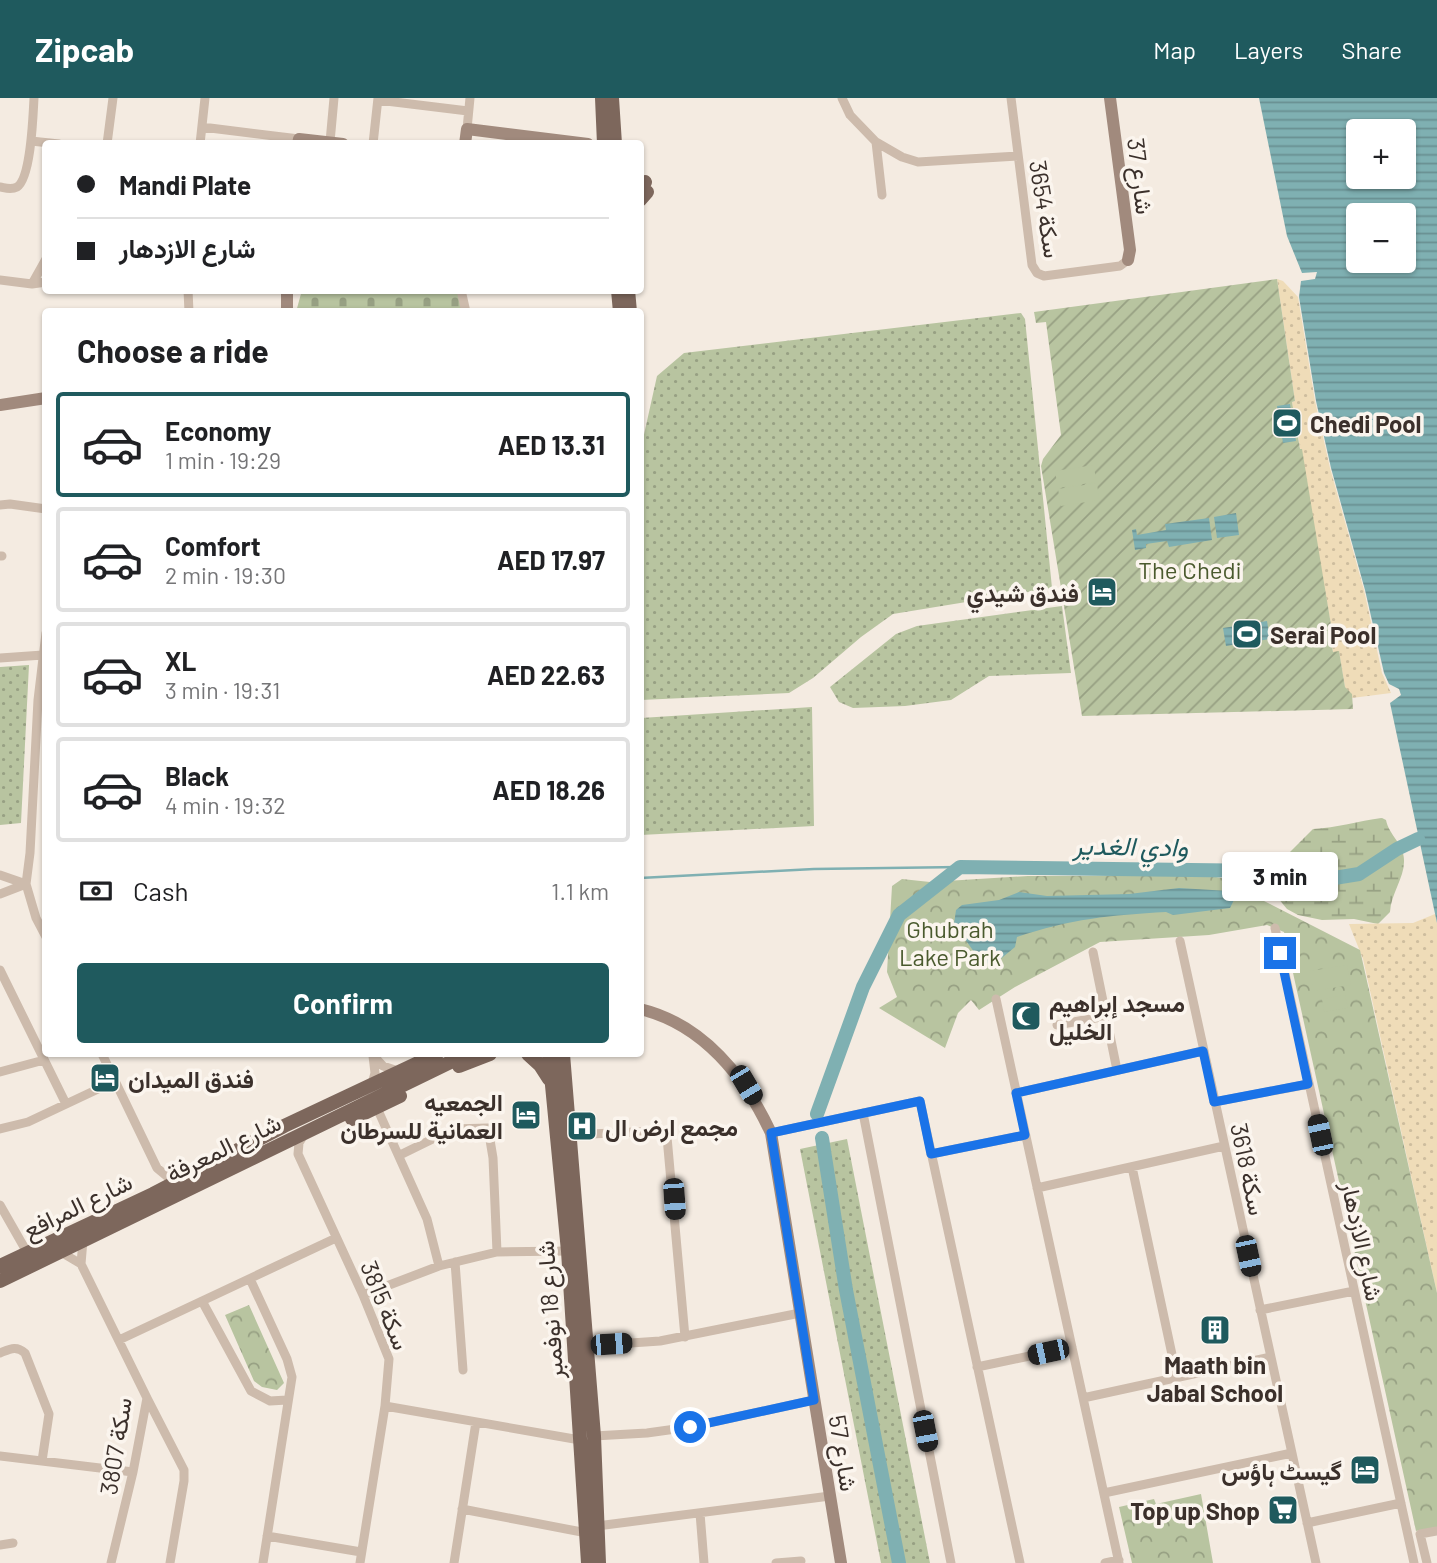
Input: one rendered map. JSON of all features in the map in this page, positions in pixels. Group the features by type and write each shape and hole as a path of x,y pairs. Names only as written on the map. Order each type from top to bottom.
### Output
{"main road":[{"path":"602,98 604,140"},
{"path":"612,98 615,140"},
{"name":"شارع المرافع","path":"0,1266 431,1057"},
{"name":"شارع المعرفة","path":"0,1281 461,1057"},
{"path":"308,1130 331,1129 483,1057"},
{"path":"531,1057 540,1065 552,1085"},
{"name":"شارع 18 نوفمبر","path":"549,1057 587,1438 592,1530 599,1563"},
{"name":"شارع 18 نوفمبر","path":"563,1057 587,1346 587,1438"},
{"name":"شارع 18 نوفمبر","path":"588,1563 592,1530"}],"street":[{"path":"0,187 9,189 18,186 23,180 31,141 34,98"},
{"path":"108,140 113,98"},
{"path":"200,140 205,98"},
{"path":"334,98 336,140"},
{"path":"466,140 470,98"},
{"path":"842,98 850,115 876,142 902,157 918,162 1018,156"},
{"name":"سكة 3654","path":"1011,98 1032,265 1037,273 1044,276 1120,265 1128,260"},
{"name":"شارع 37","path":"1110,98 1130,250 1128,260"},
{"path":"373,140 378,99 468,111"},
{"path":"589,140 594,137 602,119"},
{"path":"202,127 291,140"},
{"path":"467,129 567,140"},
{"path":"31,141 42,142"},
{"path":"876,142 882,195"},
{"path":"32,284 42,266"},
{"path":"0,280 42,283"},
{"path":"0,405 42,399"},
{"path":"0,505 42,508"},
{"path":"0,657 42,655"},
{"path":"41,919 26,884 42,700"},
{"path":"0,875 26,884"},
{"path":"0,894 26,884"},
{"name":"شارع الازدهار","path":"1275,928 1414,1563"},
{"name":"سكة 3618","path":"1180,941 1316,1563"},
{"path":"1093,952 1117,1070"},
{"path":"0,970 42,1056"},
{"path":"996,999 1119,1562 1105,1563"},
{"name":"شارع 57","path":"644,1010 667,1018 718,1053 746,1085 771,1133 841,1563"},
{"path":"1056,1025 1106,1016"},
{"path":"644,1018 667,1018"},
{"path":"1016,1093 1203,1051"},
{"path":"43,1057 66,1104"},
{"path":"103,1057 157,1168 169,1178 183,1179"},
{"path":"372,1057 375,1073 373,1084"},
{"path":"375,1057 383,1066 399,1072"},
{"path":"0,1072 44,1060"},
{"path":"0,1129 28,1122 115,1081"},
{"path":"1214,1102 1308,1084"},
{"path":"771,1133 920,1101 1020,1563"},
{"path":"377,1108 427,1219 439,1266"},
{"path":"863,1113 951,1563"},
{"path":"400,1155 453,1129 488,1128 497,1252"},
{"path":"275,1147 284,1145 298,1154 299,1143 308,1130"},
{"path":"570,1135 655,1130 667,1137 685,1336"},
{"path":"931,1154 1025,1135"},
{"path":"1037,1188 1224,1146"},
{"name":"سكة 3815","path":"298,1154 363,1295 389,1359 385,1406 360,1563"},
{"path":"1132,1167 1177,1378"},
{"path":"153,1194 157,1168"},
{"path":"0,1205 28,1254"},
{"path":"119,1340 336,1238"},
{"path":"59,1251 81,1265 83,1240"},
{"path":"363,1295 439,1266 497,1252 568,1251"},
{"path":"455,1262 463,1370"},
{"name":"سكة 3807","path":"81,1265 147,1398 134,1472 111,1563"},
{"path":"250,1279 290,1368 292,1384 287,1400 263,1563"},
{"path":"1260,1310 1354,1291"},
{"path":"202,1301 251,1391 270,1401 287,1400"},
{"path":"587,1346 660,1341 800,1313"},
{"path":"978,1367 1072,1347"},
{"path":"0,1353 12,1348 19,1348 25,1353 47,1406 49,1423 42,1461"},
{"path":"1083,1398 1270,1357"},
{"path":"147,1398 184,1470 170,1563"},
{"path":"385,1406 587,1438 690,1427 814,1400"},
{"path":"454,1563 476,1422"},
{"path":"1104,1493 1292,1454"},
{"path":"0,1456 134,1472"},
{"path":"462,1509 592,1530 830,1496"},
{"path":"1307,1523 1401,1503"},
{"path":"700,1513 705,1563"},
{"path":"1427,1563 1420,1534 1437,1531"},
{"path":"267,1536 361,1552"},
{"path":"0,1545 13,1544"},
{"path":"776,1563 801,1561"}],"green space":[{"name":"The Chedi","path":"1277,279 1295,401 1292,402 1332,631 1329,632 1333,652 1339,651 1345,687 1352,694 1353,709 1082,716 1041,466 1043,459 1061,435 1046,322 1036,323 1034,312"},
{"path":"301,294 462,294 464,308 297,308"},
{"path":"1021,313 1025,319 1052,588 893,614 813,678 789,693 644,700 644,434 657,376 684,353"},
{"path":"1094,465 1096,482 1058,488 1055,471"},
{"path":"1097,483 1099,500 1061,506 1058,489"},
{"path":"1062,606 1071,673 989,676 951,700 905,706 853,708 839,702 830,687 896,634 917,626"},
{"path":"29,665 21,823 0,825 0,667"},
{"path":"812,707 814,826 644,835 644,718"},
{"path":"1382,818 1386,820 1400,845 1404,862 1390,912 1378,924 1354,919 1322,920 1298,915 1287,909 1262,879 1272,862 1289,853 1313,829"},
{"name":"Ghubrah Lake Park","path":"1028,876 1211,876 1258,885 1262,900 1360,950 1437,1293 1437,1527 1416,1531 1284,932 1267,925 1209,935 1100,942 1015,987 979,1010 971,1000 958,1013 945,1048 879,1008 897,997 887,972 892,886 902,879 930,882"},
{"path":"1347,965 1351,985 1313,991 1310,971"},
{"path":"1345,995 1348,1008 1324,1012 1322,999"},
{"path":"847,1139 930,1563 881,1563 800,1149"},
{"path":"249,1305 284,1383 277,1390 262,1387 254,1381 225,1315"},
{"path":"1201,1494 1213,1563 1132,1563 1119,1507 1154,1499 1156,1504"}],"sand":[{"path":"1277,279 1283,281 1298,297 1315,401 1330,468 1364,590 1382,673 1391,693 1352,698 1345,687 1339,652 1333,652 1329,631 1332,631 1292,402 1295,401"},
{"path":"1435,914 1437,1293 1363,959 1349,924 1413,923"}],"water":[{"path":"1259,98 1437,98 1437,923 1390,703 1401,695 1399,689 1389,684 1384,673 1316,401 1299,297 1301,281 1315,279 1317,272 1302,273 1287,236"},
{"name":"Chedi Pool","path":"1290,404 1296,441 1283,443 1277,406"},
{"path":"1236,513 1239,535 1217,538 1214,517"},
{"path":"1209,518 1212,540 1169,547 1167,541 1146,544 1146,548 1135,550 1132,530 1136,529 1137,535 1166,530 1165,524"},
{"name":"Serai Pool","path":"1267,621 1270,639 1226,646 1223,628"},
{"path":"1179,888 1229,891 1234,900 1230,908 1173,915 1166,912 1109,916 1036,931 1017,937 1015,947 992,966 977,956 954,924 956,910 962,905 999,900 1019,892 1047,896 1129,894"}],"waterway":[{"name":"وادي الغدير","path":"817,1114 863,987 899,915 960,867 1269,871 1322,880 1359,874 1397,849 1418,839"},
{"name":"وادي الغدير","path":"644,878 814,869 960,867"},
{"name":"وادي الغدير","path":"822,1138 846,1290 899,1563"}],"place":[{"name":"Chedi Pool","path":"1287,423"},
{"name":"فندق شيدي","path":"1102,592"},
{"name":"Serai Pool","path":"1247,634"},
{"name":"مسجد إبراهيم الخليل","path":"1026,1016"},
{"name":"فندق الميدان","path":"105,1078"},
{"name":"الجمعيه العمانية للسرطان","path":"526,1115"},
{"name":"مجمع ارض ال","path":"582,1126"},
{"name":"Maath bin Jabal School","path":"1215,1330"},
{"name":"گیسٹ ہاؤس","path":"1365,1470"},
{"name":"Top up Shop","path":"1283,1510"}],"route":[{"path":"690,1427 814,1400 771,1133 920,1101 931,1154 1025,1135 1016,1093 1203,1051 1214,1102 1308,1084 1280,953"}]}
